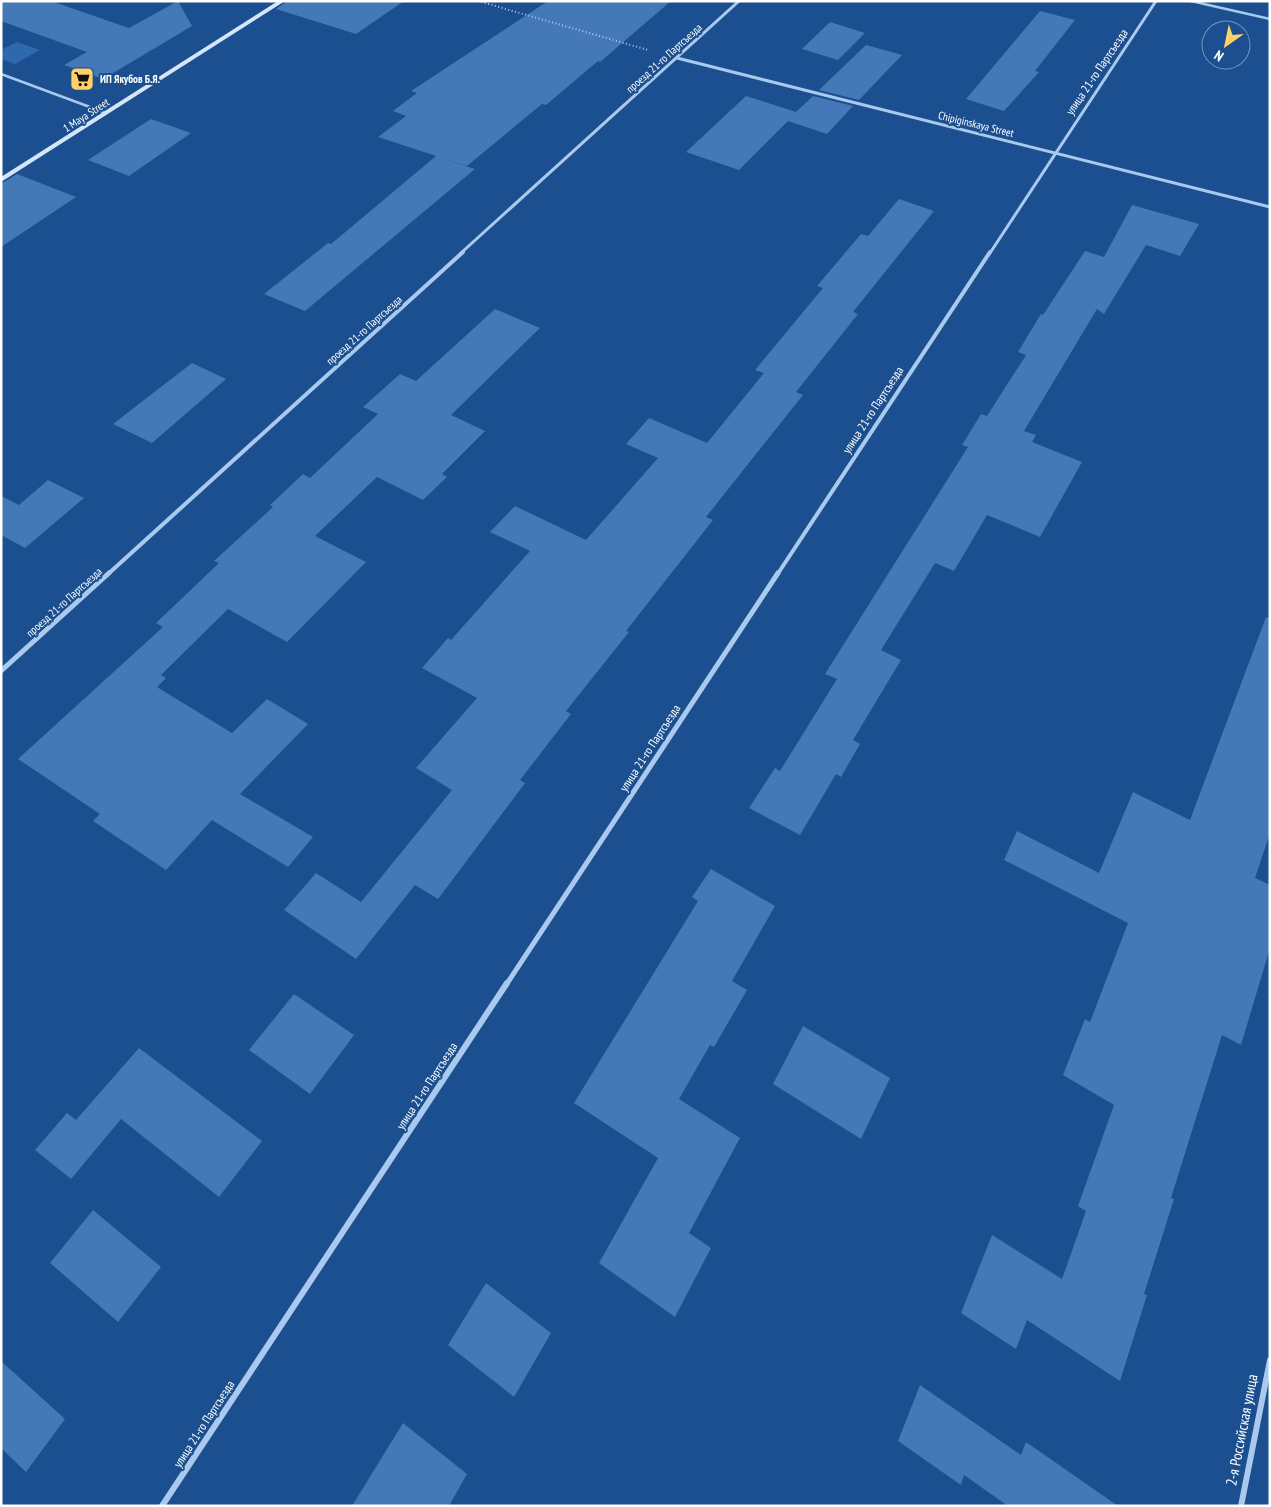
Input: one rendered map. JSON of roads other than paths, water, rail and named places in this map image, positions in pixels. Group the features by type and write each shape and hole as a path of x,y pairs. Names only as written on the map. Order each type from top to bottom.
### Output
{"street":[{"name":"1 Maya Street","path":"1,180 282,1"},
{"name":"проезд 21-го Партсъезда","path":"1,671 739,1"},
{"name":"улица 21-го Партсъезда","path":"162,1506 1156,1"},
{"name":"Chipiginskaya Street","path":"677,58 1270,207"},
{"name":"2-я Российская улица","path":"1241,1506 1270,1360"}],"lane":[{"path":"1191,1 1270,19"},
{"path":"1,74 106,113"}],"place":[{"name":"ИП Якубов Б.Я.","path":"82,79"}]}
